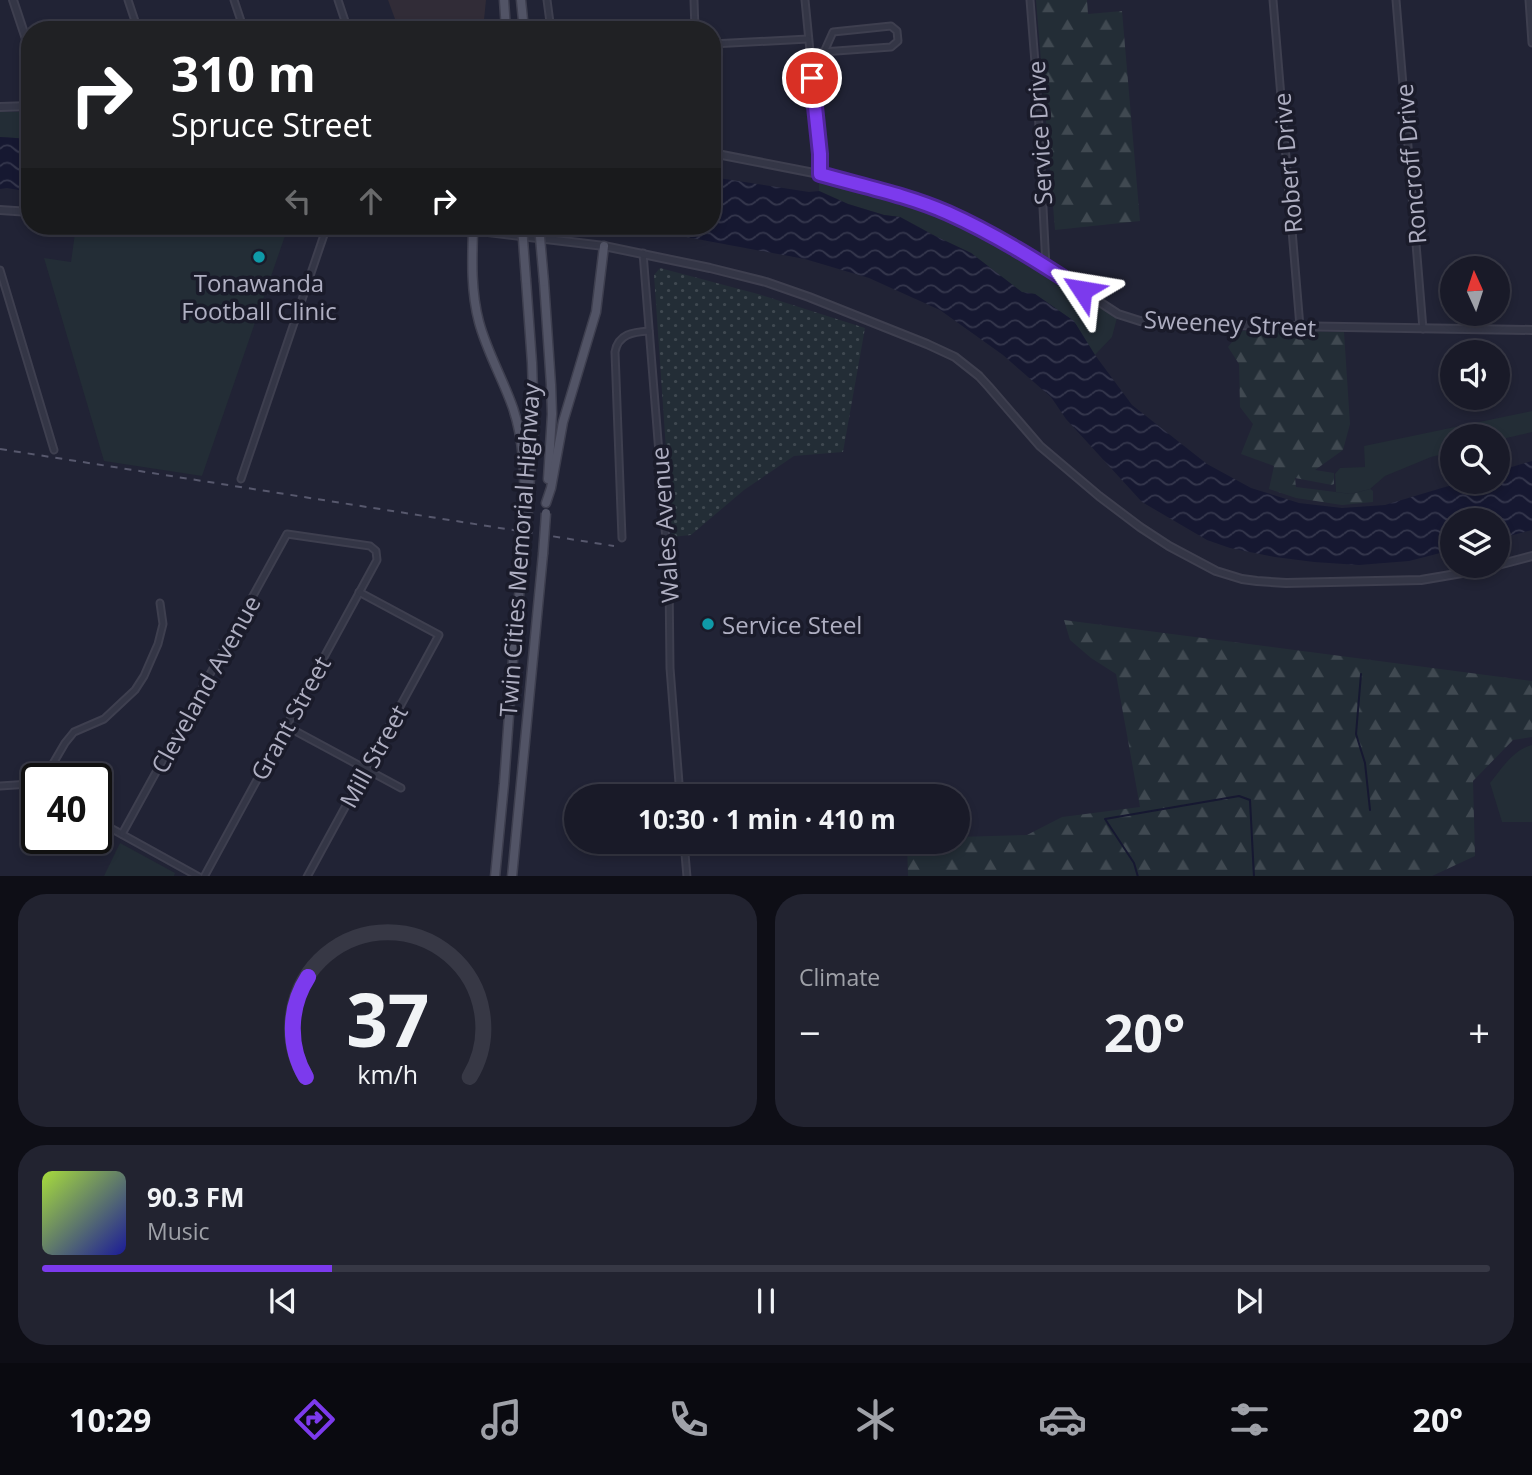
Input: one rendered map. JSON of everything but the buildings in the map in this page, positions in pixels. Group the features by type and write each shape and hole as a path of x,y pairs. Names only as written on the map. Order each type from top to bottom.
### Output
{"main road":[{"path":"504,0 505,21"},
{"path":"521,0 523,21"},
{"path":"473,235 476,307 484,339 517,422 523,458 526,510"},
{"name":"Twin Cities Memorial Highway","path":"495,876 534,424 523,235"},
{"name":"Twin Cities Memorial Highway","path":"512,876 547,503 551,394 540,235"},
{"path":"547,503 565,415 596,312 604,246"}],"street":[{"path":"13,0 21,24"},
{"path":"128,0 135,21"},
{"path":"234,0 241,21"},
{"path":"338,0 345,21"},
{"path":"547,0 550,21"},
{"path":"694,0 695,21"},
{"path":"805,0 820,174"},
{"name":"Service Drive","path":"1030,0 1046,267"},
{"name":"Robert Drive","path":"1273,0 1300,327"},
{"name":"Roncroff Drive","path":"1396,0 1423,328"},
{"path":"1529,0 1532,43"},
{"path":"809,53 824,52 891,47 898,41 897,32 891,26 833,32 824,52"},
{"path":"721,44 808,39"},
{"path":"0,107 21,106"},
{"name":"Sweeney Street","path":"721,155 820,174 945,212 984,230 1118,314 1140,321 1163,324 1532,330"},
{"path":"0,210 21,211"},
{"path":"241,479 324,235"},
{"path":"508,235 643,253 788,289 955,357 979,376 1040,446 1099,496 1169,546 1200,563 1234,576 1286,583 1440,577"},
{"name":"Wales Avenue","path":"643,253 670,578 670,668 679,784"},
{"path":"0,270 54,450"},
{"path":"622,538 615,352 619,340 631,334 649,331"},
{"name":"Cleveland Avenue","path":"122,834 287,534 370,546 376,551 377,560"},
{"path":"1510,562 1532,556"},
{"name":"Grant Street","path":"202,876 377,560"},
{"name":"Mill Street","path":"308,876 439,635 359,592"},
{"path":"53,763 74,732 104,719 135,691 159,644 163,624 160,603"},
{"path":"286,726 401,788"},
{"path":"0,786 21,785"},
{"path":"112,829 199,876"},
{"path":"685,854 687,876"}],"shaded area":[{"path":"388,0 486,0 484,21 396,21"}],"green space":[{"path":"1036,0 1087,0 1088,14 1122,11 1140,221 1055,230"},
{"path":"0,112 21,112 21,138 0,137"},
{"path":"819,174 945,212 1035,259 1118,314 1112,337 1095,355 1073,321 1035,294 1022,293 971,253 900,217 848,204 819,191"},
{"path":"75,235 285,235 202,476 104,461 44,258 71,262"},
{"path":"660,268 758,294 865,328 843,452 794,456 744,490 691,535 672,537 654,275"},
{"path":"1241,331 1344,332 1350,424 1343,450 1315,470 1334,473 1334,484 1295,478 1296,487 1351,494 1370,489 1373,491 1373,502 1342,505 1296,498 1269,489 1274,466 1241,454 1253,424 1240,407 1239,364 1228,347"},
{"path":"1532,411 1532,432 1510,437 1510,424 1470,424"},
{"path":"1440,430 1440,455 1385,476 1370,489 1351,494 1336,492 1335,474 1340,468 1365,467 1364,446"},
{"path":"1064,620 1532,681 1532,737 1513,740 1473,781 1475,856 1432,876 908,876 907,854 970,854 970,837 1027,835 1062,817 1140,807 1116,674 1070,640"},
{"path":"1532,745 1532,822 1502,822 1490,783 1514,755"},
{"path":"120,843 175,873 174,876 104,876"}],"water":[{"path":"0,137 21,138 21,190 0,189"},
{"path":"721,178 809,192 819,191 848,204 900,217 971,253 1022,292 1035,294 1074,321 1132,405 1207,464 1251,488 1299,503 1342,508 1385,505 1440,488 1440,494 1510,494 1510,467 1532,461 1532,530 1510,536 1510,508 1440,508 1440,553 1409,561 1359,565 1275,557 1230,548 1207,540 1142,502 1066,419 1051,397 1003,355 940,310 869,278 805,259 676,235 721,235"}],"waterway":[{"path":"1361,674 1356,734 1365,763 1370,810"},
{"path":"1138,876 1134,863 1105,819 1239,796 1250,800 1254,876"}],"railway":[{"path":"0,449 614,546"}],"place":[{"name":"Tonawanda Football Clinic","path":"259,257"},
{"name":"Service Steel","path":"708,624"}],"route":[{"path":"812,78 820,174 945,212 984,230 1082,290"}]}
